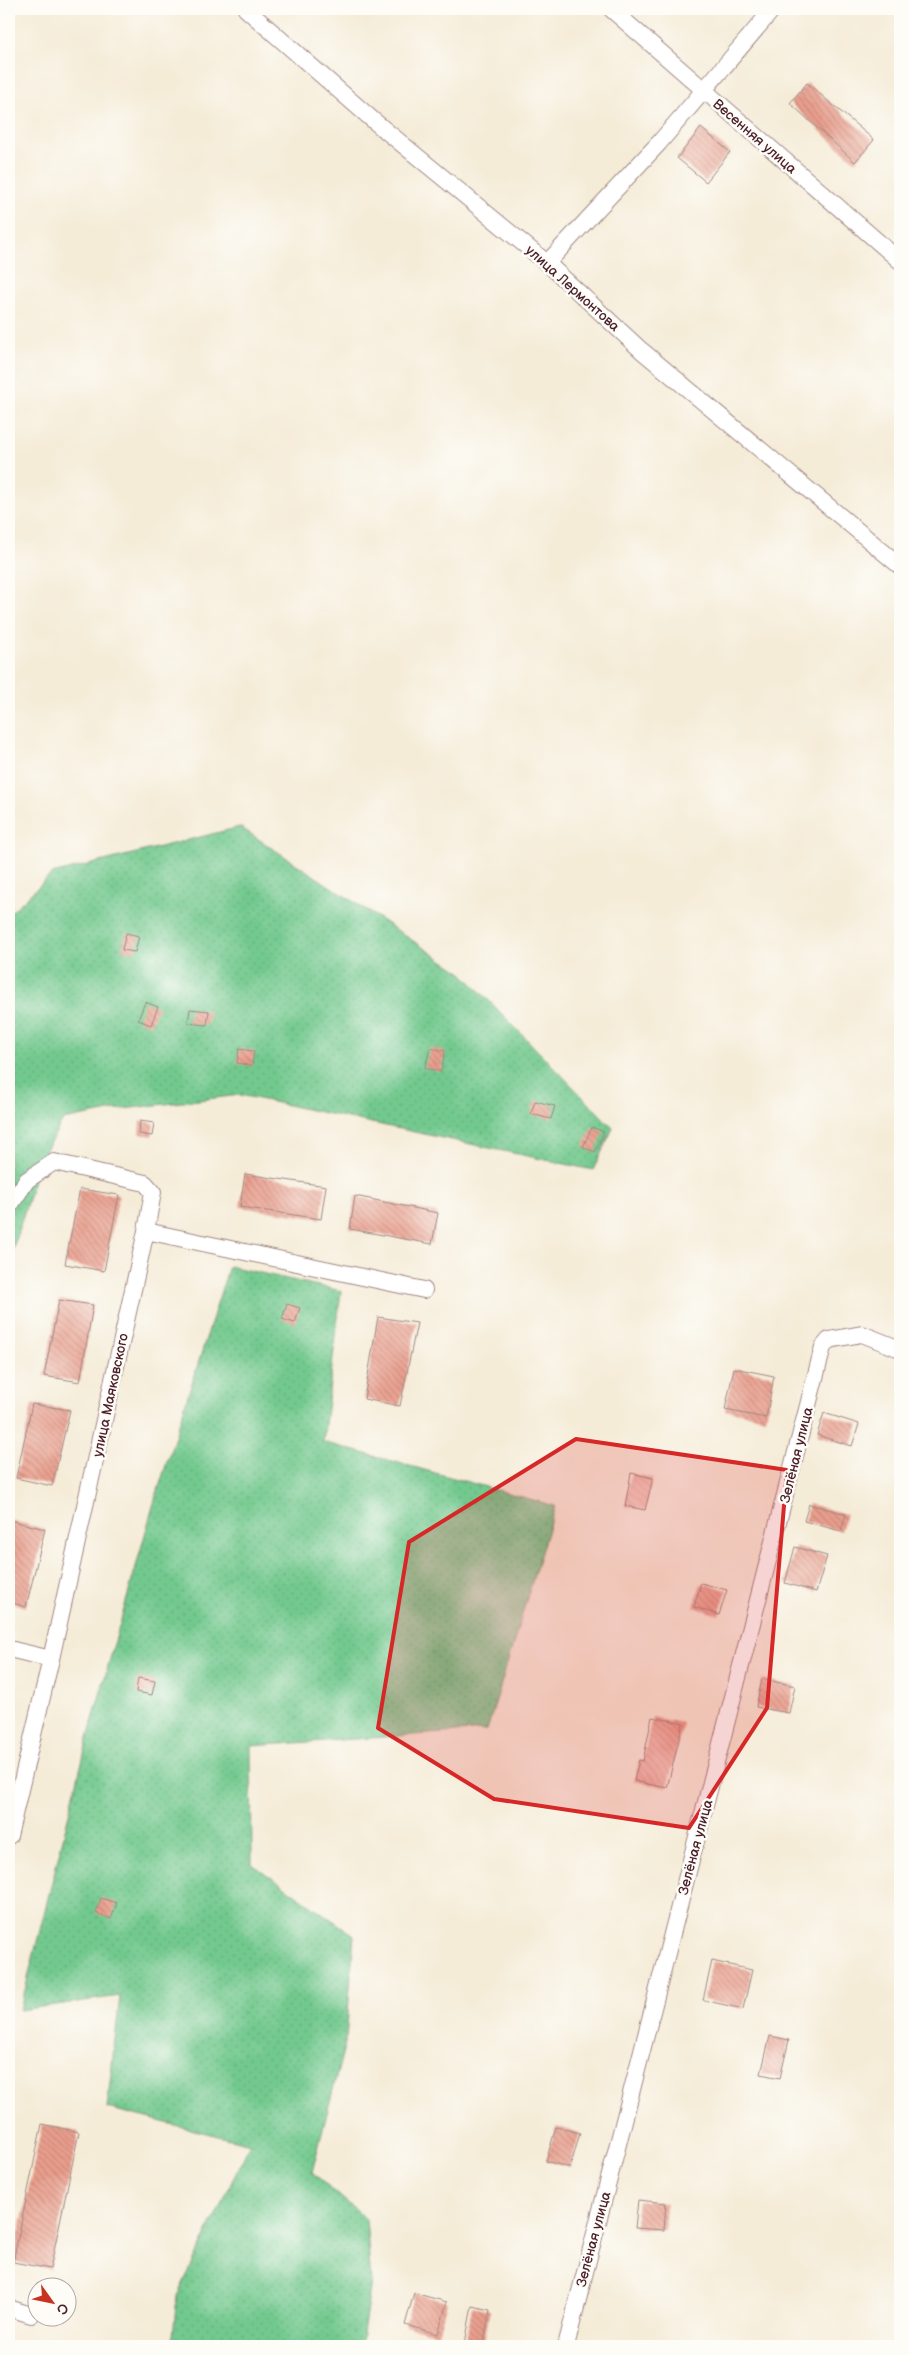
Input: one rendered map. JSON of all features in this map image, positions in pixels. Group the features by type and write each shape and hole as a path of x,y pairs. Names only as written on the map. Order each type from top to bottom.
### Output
{"street":[{"name":"улица Лермонтова","path":"246,9 374,121 547,263 641,350 900,566"},
{"name":"Весенняя улица","path":"611,9 900,261"},
{"path":"547,263 659,143 773,9"},
{"name":"улица Маяковского","path":"9,1207 27,1180 54,1162 145,1184 153,1192 52,1658 9,1836"},
{"path":"146,1231 424,1290"},
{"name":"Зелёная улица","path":"566,2346 822,1347 829,1340 862,1334 900,1349"},
{"path":"9,1649 52,1658"},
{"path":"9,2308 28,2314"}],"highlighted area":[{"path":"576,1439 787,1470 767,1708 689,1828 494,1799 378,1728 409,1542"}],"green space":[{"path":"240,827 462,973 613,1128 593,1170 240,1095 115,1110 63,1120 40,1160 9,1262 9,914 52,874"},
{"path":"229,1266 341,1291 323,1442 555,1506 487,1730 251,1746 252,1864 354,1935 346,2039 312,2172 366,2219 371,2282 361,2346 172,2346 177,2296 250,2144 107,2108 120,1996 20,2010 90,1730 153,1506"}],"building":[{"path":"807,83 874,140 855,162 790,103"},
{"path":"701,128 730,152 706,182 677,158"},
{"path":"126,933 139,936 135,952 122,950"},
{"path":"145,1002 158,1007 151,1025 138,1020"},
{"path":"190,1009 209,1011 207,1025 188,1023"},
{"path":"430,1048 445,1051 441,1072 425,1068"},
{"path":"239,1049 254,1051 252,1066 237,1063"},
{"path":"535,1101 555,1106 551,1119 531,1114"},
{"path":"140,1121 154,1123 152,1136 139,1134"},
{"path":"592,1127 604,1132 595,1152 583,1147"},
{"path":"245,1174 326,1186 321,1219 240,1207"},
{"path":"80,1189 119,1195 104,1271 65,1264"},
{"path":"355,1196 438,1213 432,1244 350,1229"},
{"path":"59,1300 93,1305 80,1382 44,1376"},
{"path":"287,1304 300,1308 295,1323 282,1319"},
{"path":"378,1317 417,1323 400,1406 364,1399"},
{"path":"734,1368 774,1376 766,1418 725,1410"},
{"path":"32,1404 70,1410 52,1486 16,1478"},
{"path":"824,1413 859,1424 852,1446 817,1435"},
{"path":"631,1473 653,1478 645,1510 625,1506"},
{"path":"809,1504 846,1514 841,1531 804,1521"},
{"path":"9,1520 45,1529 26,1607 9,1602"},
{"path":"795,1547 827,1556 816,1592 785,1583"},
{"path":"701,1583 727,1590 719,1615 694,1607"},
{"path":"138,1678 155,1681 152,1695 136,1692"},
{"path":"762,1679 795,1686 789,1713 756,1707"},
{"path":"652,1717 683,1723 667,1788 634,1781 639,1760 643,1761"},
{"path":"101,1898 117,1903 111,1919 96,1913"},
{"path":"712,1961 752,1970 743,2009 703,2000"},
{"path":"770,2036 789,2040 780,2078 761,2074"},
{"path":"42,2124 79,2132 50,2269 13,2262"},
{"path":"556,2127 580,2133 570,2168 546,2161"},
{"path":"638,2200 666,2203 664,2230 635,2228"},
{"path":"414,2293 447,2302 438,2334 405,2325"},
{"path":"472,2306 490,2310 483,2346 465,2343"}]}
